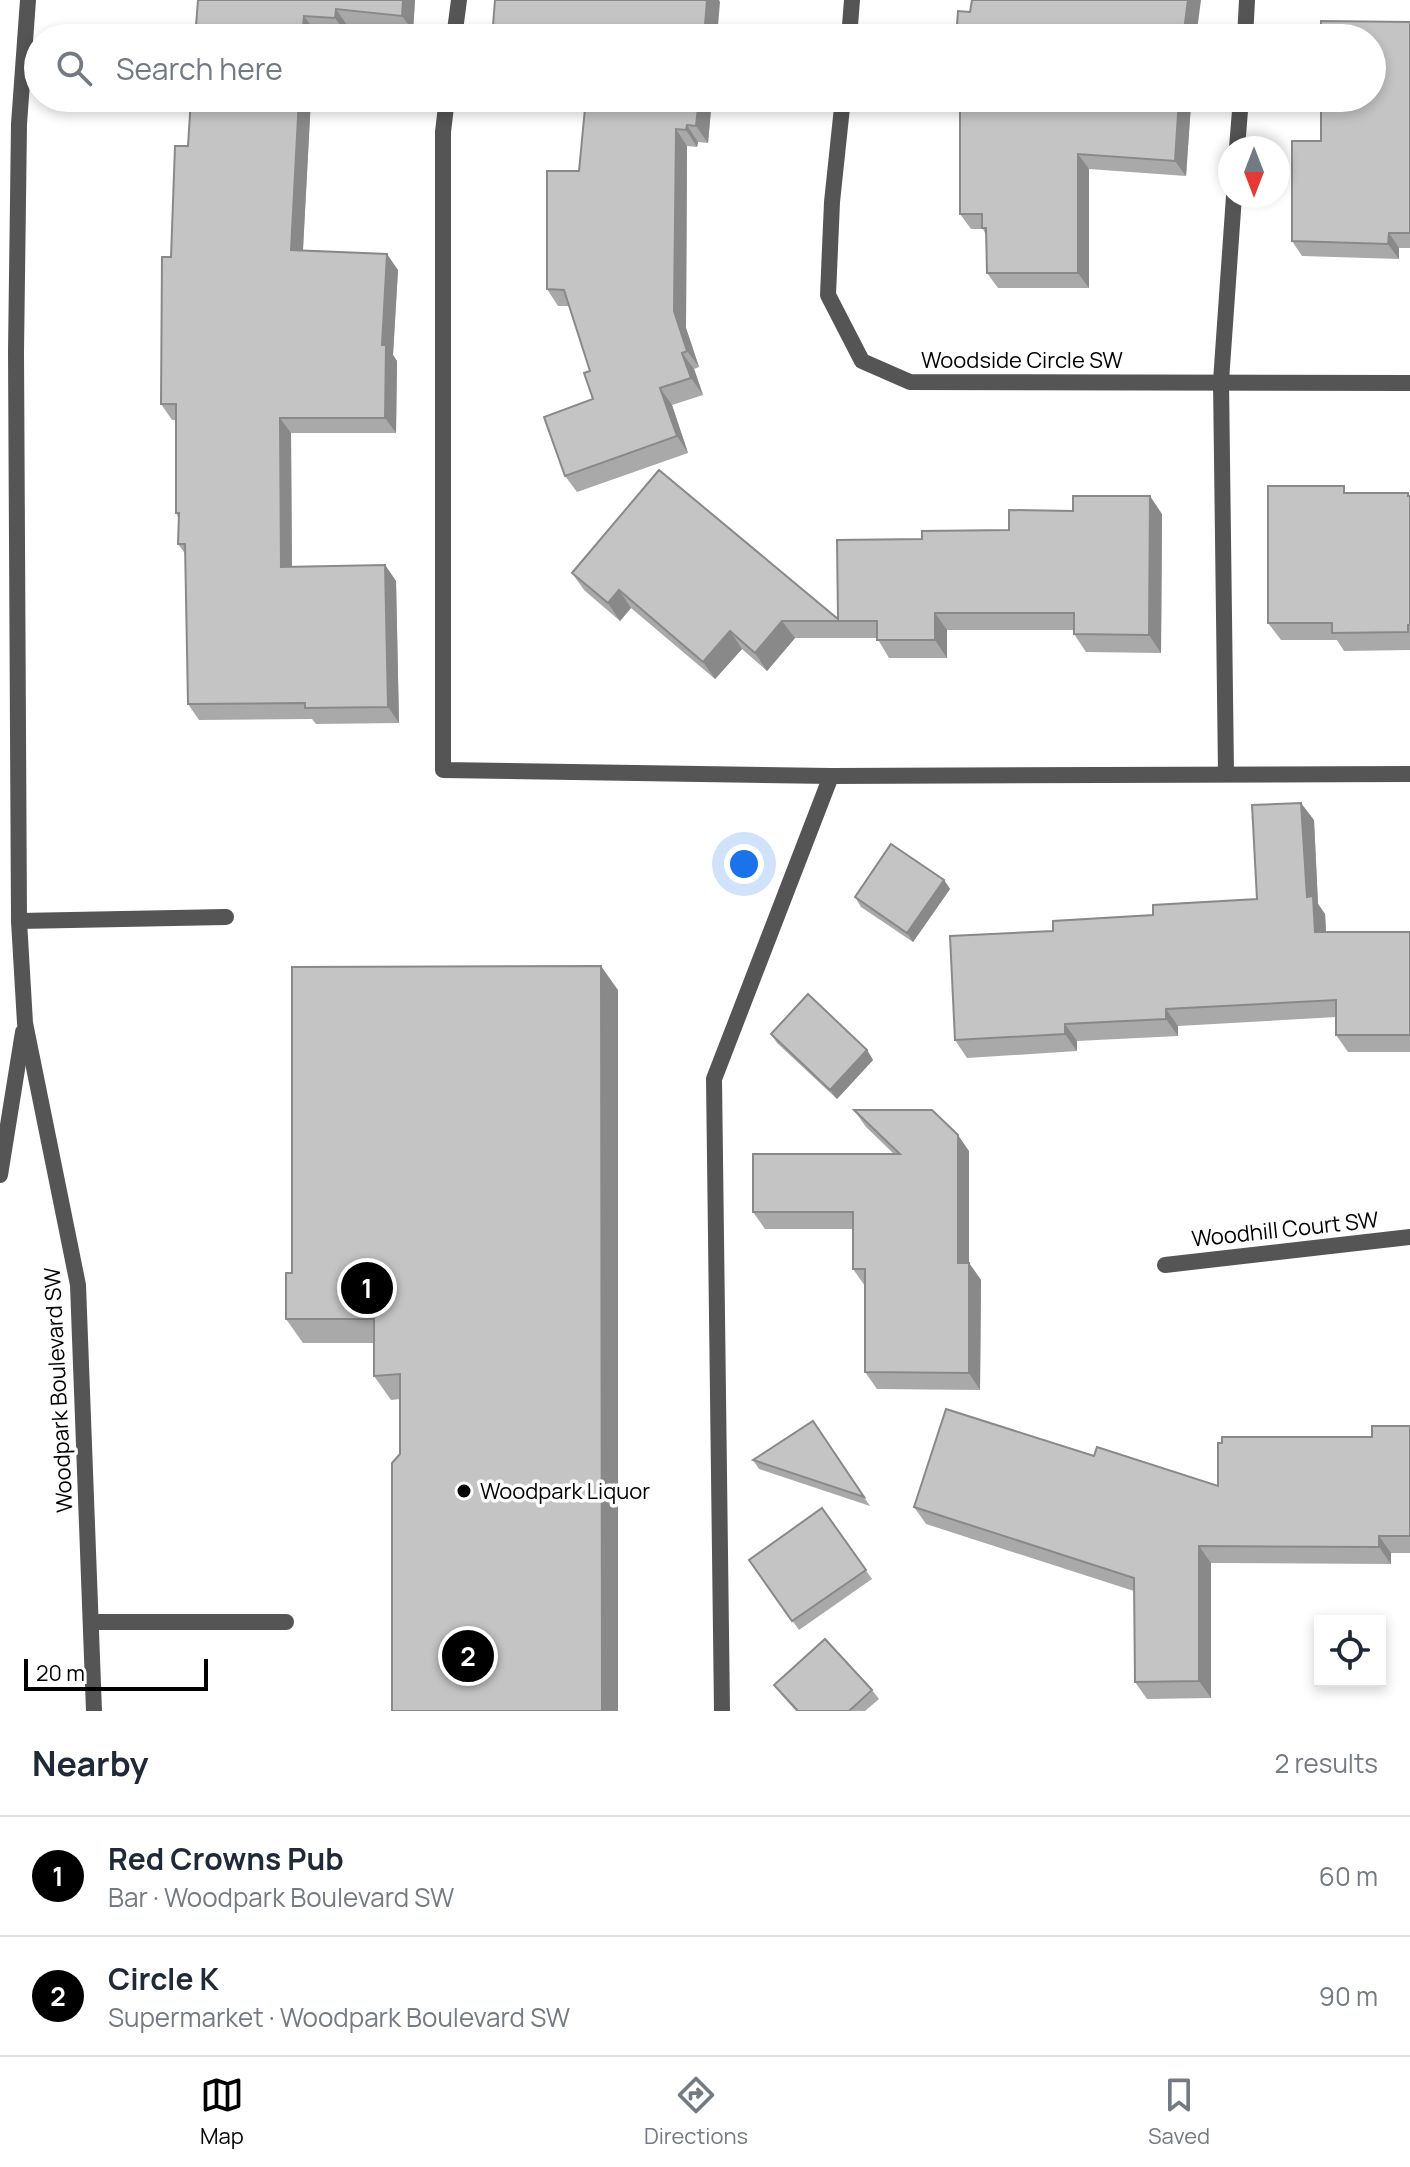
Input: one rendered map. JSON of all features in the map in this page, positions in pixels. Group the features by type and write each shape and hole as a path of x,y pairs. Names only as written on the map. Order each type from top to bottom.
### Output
{"street":[{"name":"Woodpark Boulevard SW","path":"26,24 28,0"},
{"path":"456,24 459,0"},
{"path":"850,24 852,0"},
{"path":"1246,24 1247,0"},
{"name":"Woodpark Boulevard SW","path":"24,55 19,124 16,352 19,921 25,1023 78,1285 94,1711"},
{"path":"445,112 443,770 831,776 1410,774"},
{"name":"Woodside Circle SW","path":"842,112 832,202 828,295 862,361 910,382 1410,383"},
{"path":"1238,136 1240,112"},
{"path":"1226,773 1221,381 1233,208"},
{"path":"722,1711 714,1079 831,776"},
{"path":"19,921 226,917"},
{"name":"Woodpark Boulevard SW","path":"0,1175 25,1023"},
{"name":"Woodhill Court SW","path":"1165,1265 1410,1237"},
{"path":"91,1622 286,1622"}],"building":[{"path":"198,0 403,0 402,16 336,9 335,18 304,16 303,24 196,24"},
{"path":"495,0 707,0 705,24 493,24"},
{"path":"972,0 1188,0 1185,24 957,24 958,11 970,12"},
{"path":"1321,21 1410,22 1410,233 1389,233 1388,244 1292,241 1292,141 1321,141 1321,112 1386,112 1386,24 1321,24"},
{"path":"190,112 298,112 291,250 387,254 382,345 386,345 385,418 280,418 281,567 385,565 388,707 305,708 305,703 188,704 185,544 178,544 179,513 176,513 176,404 161,404 162,257 171,257 175,146 188,146"},
{"path":"585,112 698,112 696,126 687,125 686,130 676,129 674,311 687,351 682,353 691,378 660,388 677,436 565,476 544,417 593,399 584,373 590,371 564,290 547,289 547,171 579,171"},
{"path":"960,112 1178,112 1175,161 1078,154 1078,273 987,273 986,228 982,228 982,214 960,214"},
{"path":"659,470 838,619 837,540 922,539 922,531 1009,530 1009,510 1073,511 1073,496 1150,496 1149,635 1074,634 1074,613 935,613 935,640 877,640 877,621 782,621 755,653 730,631 703,662 619,590 608,603 572,573"},
{"path":"1268,486 1344,486 1344,493 1408,493 1408,632 1332,633 1332,623 1268,623"},
{"path":"1301,803 1307,897 1313,896 1315,932 1410,932 1410,1035 1336,1035 1336,1000 1166,1009 1166,1019 1065,1024 1065,1034 955,1040 950,936 1053,931 1053,921 1153,915 1153,905 1257,899 1252,805"},
{"path":"891,844 944,880 907,933 855,897"},
{"path":"601,966 602,1711 392,1711 392,1463 400,1454 400,1374 374,1376 374,1319 286,1319 286,1273 292,1273 292,967"},
{"path":"808,994 867,1050 830,1090 771,1034"},
{"path":"854,1110 932,1110 958,1135 958,1263 969,1263 969,1373 865,1372 865,1269 853,1269 853,1212 753,1212 753,1154 900,1154"},
{"path":"946,1409 1094,1456 1097,1447 1218,1486 1218,1443 1222,1443 1222,1437 1372,1437 1372,1426 1410,1426 1410,1536 1379,1536 1379,1547 1199,1546 1199,1681 1135,1682 1134,1578 914,1507"},
{"path":"813,1421 864,1497 753,1460"},
{"path":"822,1508 866,1570 792,1621 749,1560"},
{"path":"825,1639 872,1690 849,1711 798,1711 774,1685"}],"place":[{"name":"Red Crowns Pub","path":"367,1288"},
{"name":"Woodpark Liquor","path":"464,1491"},
{"name":"Circle K","path":"468,1656"}]}
